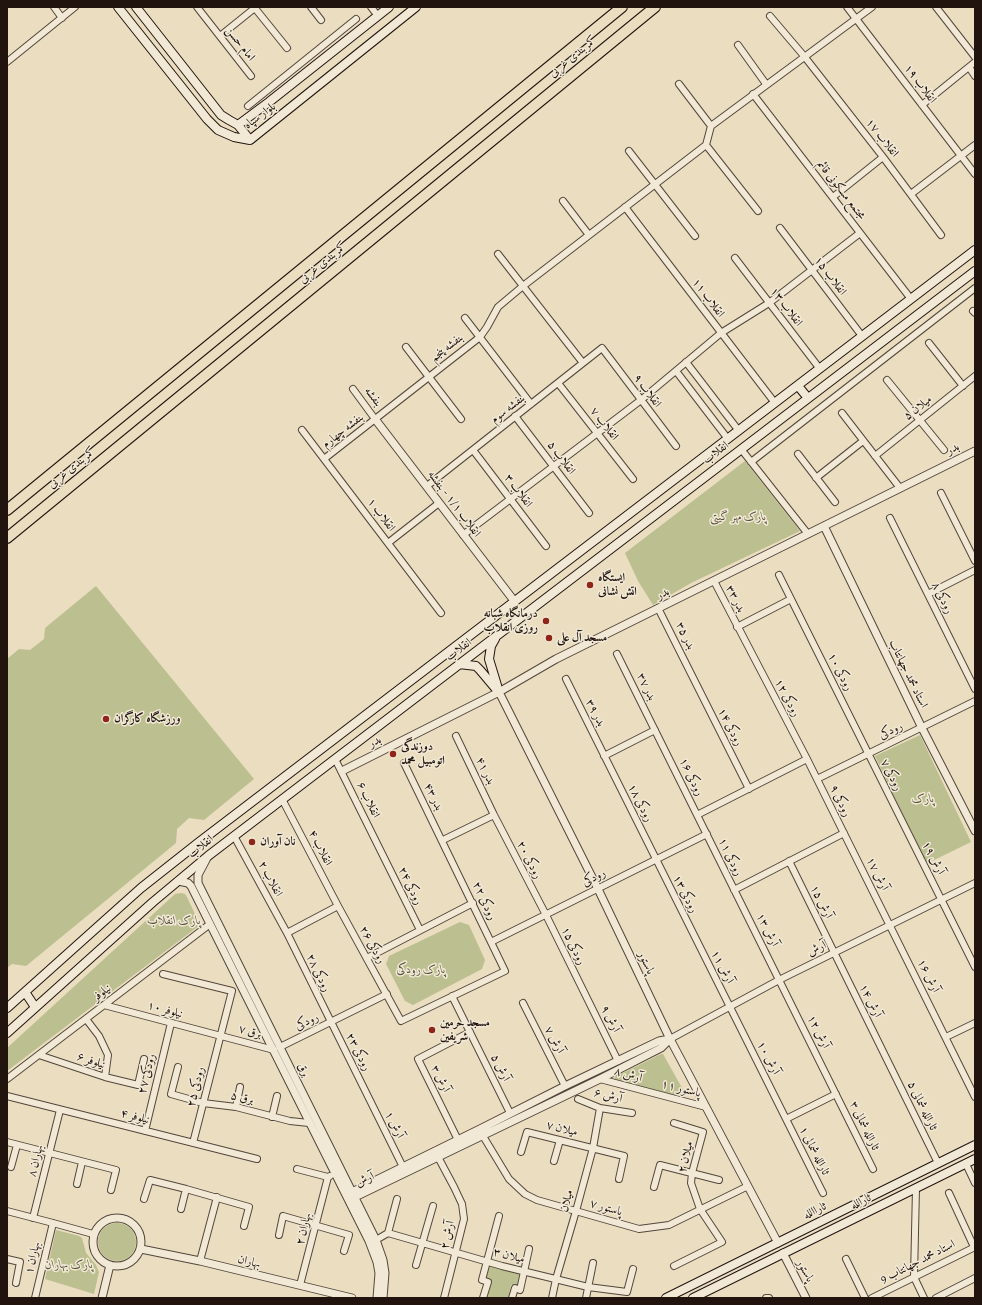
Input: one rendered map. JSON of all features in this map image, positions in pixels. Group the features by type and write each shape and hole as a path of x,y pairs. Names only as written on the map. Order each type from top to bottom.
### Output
{"highway":[{"path":"597,27 609,7"},
{"name":"کمربندی غربی","path":"7,510 622,7"},
{"name":"کمربندی غربی","path":"7,538 655,7"}],"main road":[{"name":"بلوار سپاه","path":"118,7 207,119 218,130 234,137 250,140 416,7"},
{"name":"بلوار سپاه","path":"136,7 221,115 238,125 389,7"},
{"path":"238,125 250,140"},
{"name":"انقلاب","path":"7,1008 141,888 975,250"},
{"name":"انقلاب","path":"7,1033 208,856 975,271"},
{"path":"798,386 808,398"},
{"path":"498,635 491,646 489,659 499,692"},
{"path":"459,664 476,666 499,692"},
{"path":"24,992 35,1007"},
{"name":"ثاراالله","path":"666,1298 975,1145"},
{"name":"ثارالله","path":"693,1298 975,1159"},
{"path":"778,1243 783,1254"}],"street":[{"path":"54,7 62,18"},
{"path":"7,62 75,7"},
{"name":"امام حسن","path":"197,7 251,76"},
{"path":"220,36 255,7 287,48"},
{"path":"311,7 321,20"},
{"path":"371,7 378,16"},
{"name":"انقلاب ۱۹","path":"847,7 975,174"},
{"path":"758,211 706,145 711,126 872,7"},
{"path":"936,7 975,57"},
{"name":"انقلاب ۱۷","path":"770,16 804,56 883,157 941,235"},
{"path":"248,106 356,19"},
{"path":"738,45 766,84"},
{"path":"303,62 309,71"},
{"path":"922,105 975,62"},
{"path":"969,68 975,76"},
{"path":"678,84 711,126"},
{"name":"مجتمع مسکونی قائم","path":"753,94 911,299"},
{"name":"بنفشه پنجم","path":"376,419 480,337 498,307 523,286 706,145"},
{"path":"911,194 975,145"},
{"path":"630,151 695,236"},
{"path":"833,197 883,157"},
{"path":"563,201 589,235"},
{"name":"انقلاب ۱۱","path":"625,207 775,403"},
{"name":"انقلاب ۱۵","path":"780,228 862,336"},
{"path":"463,535 641,400 721,333 769,302 860,233"},
{"path":"498,254 583,363"},
{"name":"انقلاب ۱۳","path":"735,258 820,369"},
{"path":"751,462 975,288"},
{"path":"465,318 531,404"},
{"path":"929,343 963,386"},
{"path":"406,348 461,419"},
{"name":"بنفشه سوم","path":"427,486 602,348"},
{"name":"انقلاب ۹","path":"602,348 676,446"},
{"path":"686,362 739,431"},
{"path":"676,371 728,439"},
{"name":"میلان ۵","path":"875,456 975,376"},
{"path":"887,380 944,450"},
{"name":"انقلاب ۷","path":"558,383 633,479"},
{"name":"بنفشه","path":"353,389 376,419"},
{"path":"842,413 900,488"},
{"name":"انقلاب ۵","path":"516,416 588,513"},
{"name":"بنفشه چهارم","path":"324,459 376,419"},
{"name":"انقلاب ۱/۱ - بنفشه","path":"376,419 515,602"},
{"name":"انقلاب ۱","path":"302,430 441,613"},
{"path":"816,478 863,441"},
{"path":"741,449 808,534"},
{"name":"انقلاب ۳","path":"473,450 546,546"},
{"name":"بدر","path":"342,771 499,692 556,659 975,451"},
{"path":"798,454 835,502"},
{"path":"941,493 975,561"},
{"path":"388,543 439,502"},
{"name":"رودکی ۸","path":"890,518 975,689"},
{"name":"استاد محمد جهانتاب","path":"824,526 922,728 975,831"},
{"path":"928,594 975,570"},
{"name":"رودکی ۱۰","path":"779,575 869,754"},
{"name":"بدر ۳۳","path":"714,581 737,627"},
{"path":"737,627 791,599"},
{"name":"بدر ۳۵","path":"658,608 691,675"},
{"name":"رودکی ۱۲","path":"737,627 817,779"},
{"name":"بدر ۳۷","path":"617,654 655,730"},
{"name":"رودکی ۱۴","path":"691,675 749,789"},
{"name":"بدر ۳۹","path":"566,679 604,756"},
{"name":"پاستور","path":"499,692 598,889 670,1039 778,1243"},
{"name":"رودکی","path":"817,779 975,702"},
{"path":"604,756 655,730"},
{"name":"رودکی ۱۶","path":"655,730 707,834"},
{"name":"بدر ۴۱","path":"456,736 494,814"},
{"name":"رودکی ۷","path":"869,754 905,827"},
{"name":"رودکی ۱۸","path":"604,756 656,860"},
{"name":"انقلاب ۶","path":"335,759 381,851"},
{"path":"697,815 807,759"},
{"name":"بدر ۴۳","path":"404,763 442,840"},
{"name":"رودکی ۹","path":"817,779 844,833"},
{"name":"انقلاب ۴","path":"282,799 338,906"},
{"path":"442,840 494,814"},
{"name":"رودکی ۲۰","path":"494,814 546,915"},
{"name":"آرش ۱۹","path":"905,827 975,967"},
{"path":"734,890 844,833"},
{"name":"آرش ۱۷","path":"844,833 890,925"},
{"name":"رودکی","path":"491,942 707,834"},
{"name":"رودکی ۱۱","path":"707,834 734,890"},
{"name":"انقلاب ۲","path":"234,836 287,933"},
{"name":"رودکی ۲۲","path":"442,840 504,971 452,996"},
{"name":"رودکی ۲۴","path":"381,851 420,930"},
{"name":"برق","path":"208,856 198,875 198,883 213,922 246,994 277,1049 309,1123 336,1173 351,1195 377,1262 379,1273 377,1298"},
{"name":"رودکی ۱۳","path":"656,860 695,938"},
{"name":"آرش ۱۵","path":"789,861 834,953"},
{"name":"برق","path":"178,881 188,883 191,886 213,922 351,1195 376,1240 383,1260 385,1273 383,1298"},
{"name":"آرش","path":"351,1195 482,1132 600,1079 661,1048 670,1039 779,980 975,883"},
{"name":"آرش ۱۳","path":"734,890 779,980"},
{"path":"367,958 473,903"},
{"path":"287,933 338,906"},
{"name":"رودکی ۲۶","path":"338,906 401,1021 452,996"},
{"name":"رودکی ۱۵","path":"546,915 582,987"},
{"name":"نیلوفر","path":"7,1080 213,922"},
{"name":"آرش ۱۶","path":"890,925 975,1096"},
{"name":"رودکی ۲۸","path":"287,933 330,1022"},
{"name":"آرش ۱۱","path":"695,938 730,1007"},
{"name":"آرش ۱۴","path":"834,953 886,1058"},
{"path":"163,974 246,994"},
{"name":"آرش ۱۲","path":"779,980 836,1094"},
{"name":"آرش ۹","path":"582,987 618,1061"},
{"name":"رودکی ۲۵","path":"193,1143 232,991"},
{"name":"رودکی","path":"277,1049 387,994"},
{"name":"آرش ۵","path":"452,996 510,1113"},
{"name":"آرش ۷","path":"523,1003 565,1086"},
{"name":"نیلوفر ۱۰","path":"104,1005 220,1036"},
{"name":"آرش ۱۰","path":"730,1007 786,1119"},
{"path":"86,1019 102,1041 108,1055 105,1077"},
{"name":"رودکی ۲۳","path":"330,1022 366,1092"},
{"name":"رودکی ۲۷","path":"144,1131 171,1023"},
{"path":"946,1037 975,1023"},
{"name":"آرش ۳","path":"458,1140 418,1059 470,1032"},
{"name":"برق ۷","path":"220,1036 277,1049"},
{"name":"آرش","path":"351,1195 403,1167 437,1154 458,1140 482,1132 510,1113 565,1086 659,1041 670,1039"},
{"name":"نیلوفر ۶","path":"39,1055 105,1077 138,1085 144,1059"},
{"name":"ثارالله شمالی ۵","path":"886,1058 938,1163"},
{"name":"برق ۵","path":"178,1067 171,1094 203,1103 236,1107 290,1121 309,1123"},
{"name":"آرش ۸","path":"600,1079 651,1093"},
{"path":"236,1107 240,1087"},
{"name":"آرش ۱","path":"366,1092 403,1167"},
{"name":"پاستور ۱۱","path":"651,1093 706,1107"},
{"path":"786,1119 836,1094"},
{"name":"ثارالله شمالی ۳","path":"836,1094 873,1169"},
{"name":"نیلوفر ۴","path":"7,1096 257,1159"},
{"path":"272,1116 276,1096"},
{"name":"آرش ۶","path":"578,1099 600,1108 632,1113"},
{"name":"میلان","path":"552,1298 593,1148 600,1108"},
{"name":"بهاران ۸","path":"34,1218 60,1110"},
{"name":"ثارالله شمالی ۱","path":"786,1119 823,1194"},
{"name":"میلان ۲","path":"674,1123 704,1132 692,1173 691,1183 700,1209 722,1242 674,1266"},
{"name":"پاستور ۷","path":"482,1132 505,1173 520,1190 537,1200 639,1229 669,1225 748,1186"},
{"name":"میلان ۷","path":"521,1152 527,1132 624,1156 619,1179"},
{"path":"554,1162 560,1140"},
{"path":"7,1142 116,1170 112,1190"},
{"path":"11,1167 17,1145"},
{"name":"آرش ۲","path":"437,1154 462,1204 464,1219 444,1298"},
{"path":"77,1184 82,1162"},
{"path":"966,1164 975,1183"},
{"path":"654,1187 660,1165 719,1180"},
{"path":"297,1168 328,1177 336,1173"},
{"name":"بهاران ۲","path":"300,1285 328,1177"},
{"path":"144,1199 150,1180 217,1197 249,1207 244,1226"},
{"path":"916,1188 914,1277 924,1298"},
{"path":"181,1208 186,1189"},
{"path":"949,1194 975,1247"},
{"path":"200,1261 217,1197"},
{"path":"376,1240 388,1234 397,1199"},
{"path":"416,1265 432,1206"},
{"path":"7,1212 93,1234"},
{"path":"279,1234 283,1216 349,1235 344,1252"},
{"path":"484,1298 488,1282 482,1280 499,1216"},
{"path":"109,1218 124,1218 131,1221 137,1227 142,1241 141,1249 132,1261 125,1265 110,1265 97,1257 92,1242 93,1234 102,1222 109,1218"},
{"name":"بهاران ۱","path":"35,1298 53,1223"},
{"name":"میلان ۳","path":"388,1234 486,1262 588,1287 627,1292 633,1269"},
{"name":"استاد محمد جهانتاب 9","path":"872,1298 975,1247"},
{"name":"بهاران","path":"141,1249 200,1261 352,1298"},
{"path":"512,1298 514,1288 520,1290 529,1249"},
{"name":"پاستور","path":"783,1254 806,1298"},
{"path":"7,1259 20,1262 16,1283"},
{"path":"846,1260 865,1298"},
{"path":"586,1298 593,1263"},
{"path":"102,1298 110,1265"},
{"path":"936,1298 975,1278"}],"green space":[{"name":"پارک مهر گیتی","path":"745,461 800,531 691,583 653,605 638,581 625,553"},
{"name":"ورزشگاه کارگران","path":"96,586 254,779 204,820 189,818 177,829 176,843 26,966 12,964 7,968 7,659 19,649 30,650 44,639 45,628"},
{"name":"پارک","path":"920,735 971,842 926,864 875,756"},
{"name":"پارک انقلاب","path":"175,894 185,894 187,897 200,925 7,1071 7,1048"},
{"name":"پارک رودکی","path":"460,922 469,925 485,960 482,969 413,1005 405,1001 386,964 389,956"},
{"path":"663,1054 686,1095 674,1098 614,1081 615,1077"},
{"path":"113,1223 121,1223 128,1226 133,1231 136,1242 133,1253 128,1258 121,1261 113,1261 106,1258 101,1253 98,1246 98,1238 101,1231 106,1226"},
{"name":"پارک بهاران","path":"56,1230 82,1238 86,1253 96,1265 99,1272 94,1294 45,1279"},
{"path":"490,1266 521,1274 518,1287 511,1285 508,1298 486,1298 491,1280 486,1278"}],"place":[{"name":"ایستگاه اتش نشانی","path":"590,585"},
{"name":"درمانگاه شبانه روزی انقلاب","path":"546,621"},
{"name":"مسجد آل علی","path":"549,638"},
{"name":"ورزشگاه کارگران","path":"106,719"},
{"name":"دوزندگی اتومبیل محمد","path":"393,754"},
{"name":"نان آوران","path":"252,842"},
{"name":"مسجد حرمین شریفین","path":"432,1030"}]}
